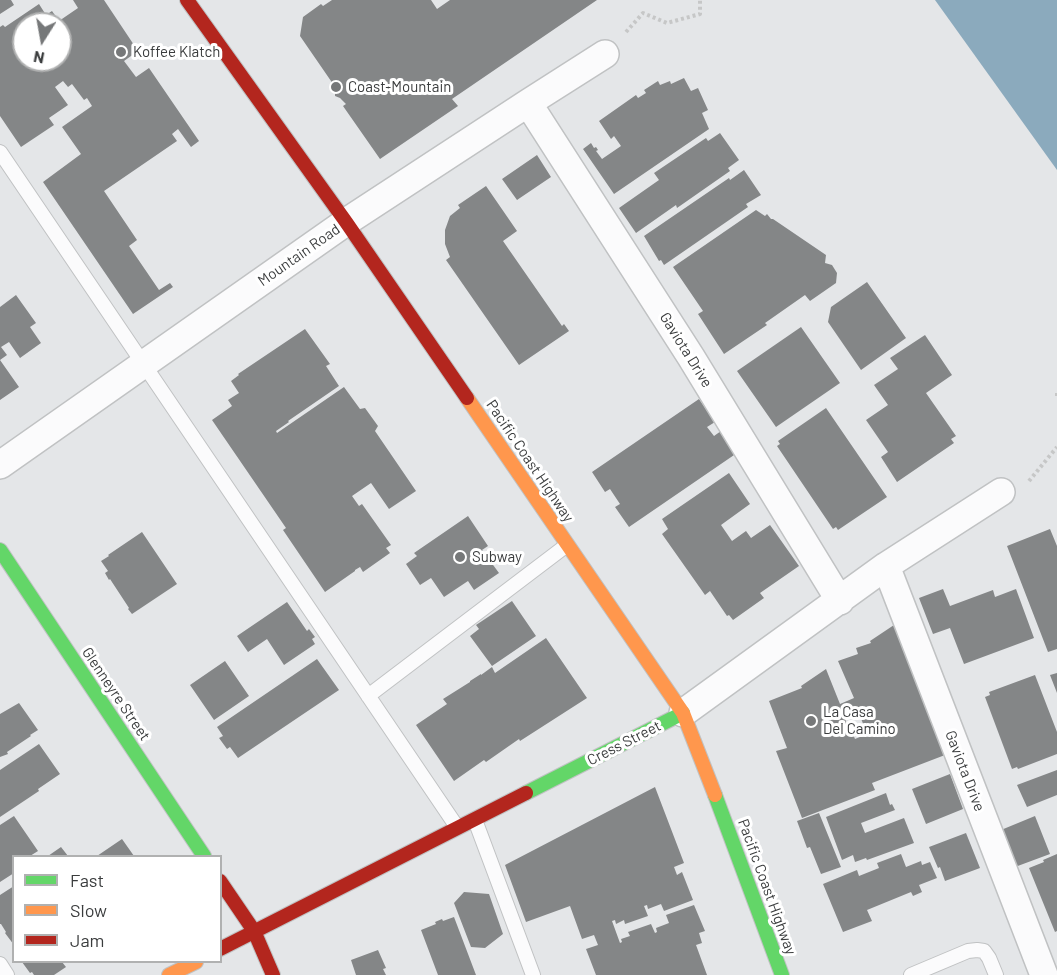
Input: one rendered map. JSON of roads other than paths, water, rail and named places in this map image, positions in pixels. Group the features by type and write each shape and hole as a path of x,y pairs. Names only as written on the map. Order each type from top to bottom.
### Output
{"main road":[{"name":"Pacific Coast Highway","path":"188,0 346,222 683,713 782,975"},
{"name":"Glenneyre Street","path":"0,550 203,855"},
{"name":"Cress Street","path":"222,947 683,713"},
{"path":"222,883 254,931 273,975"},
{"path":"169,975 193,963"}],"street":[{"name":"Mountain Road","path":"0,465 346,222 605,54"},
{"name":"Gaviota Drive","path":"528,103 691,357 840,601"},
{"name":"Cress Street","path":"683,713 886,566 1011,490"},
{"name":"Gaviota Drive","path":"886,566 1044,975"}],"lane":[{"path":"0,152 457,827"},
{"path":"368,696 567,544"},
{"path":"474,819 533,975"},
{"path":"911,975 968,951 977,950 984,951 996,975"},
{"path":"0,964 7,975"}],"water":[{"path":"935,0 1057,0 1057,170"}],"place":[{"name":"Koffee Klatch","path":"121,52"},
{"name":"Coast-Mountain","path":"336,87"},
{"name":"Subway","path":"460,557"},
{"name":"La Casa Del Camino","path":"811,721"}]}
